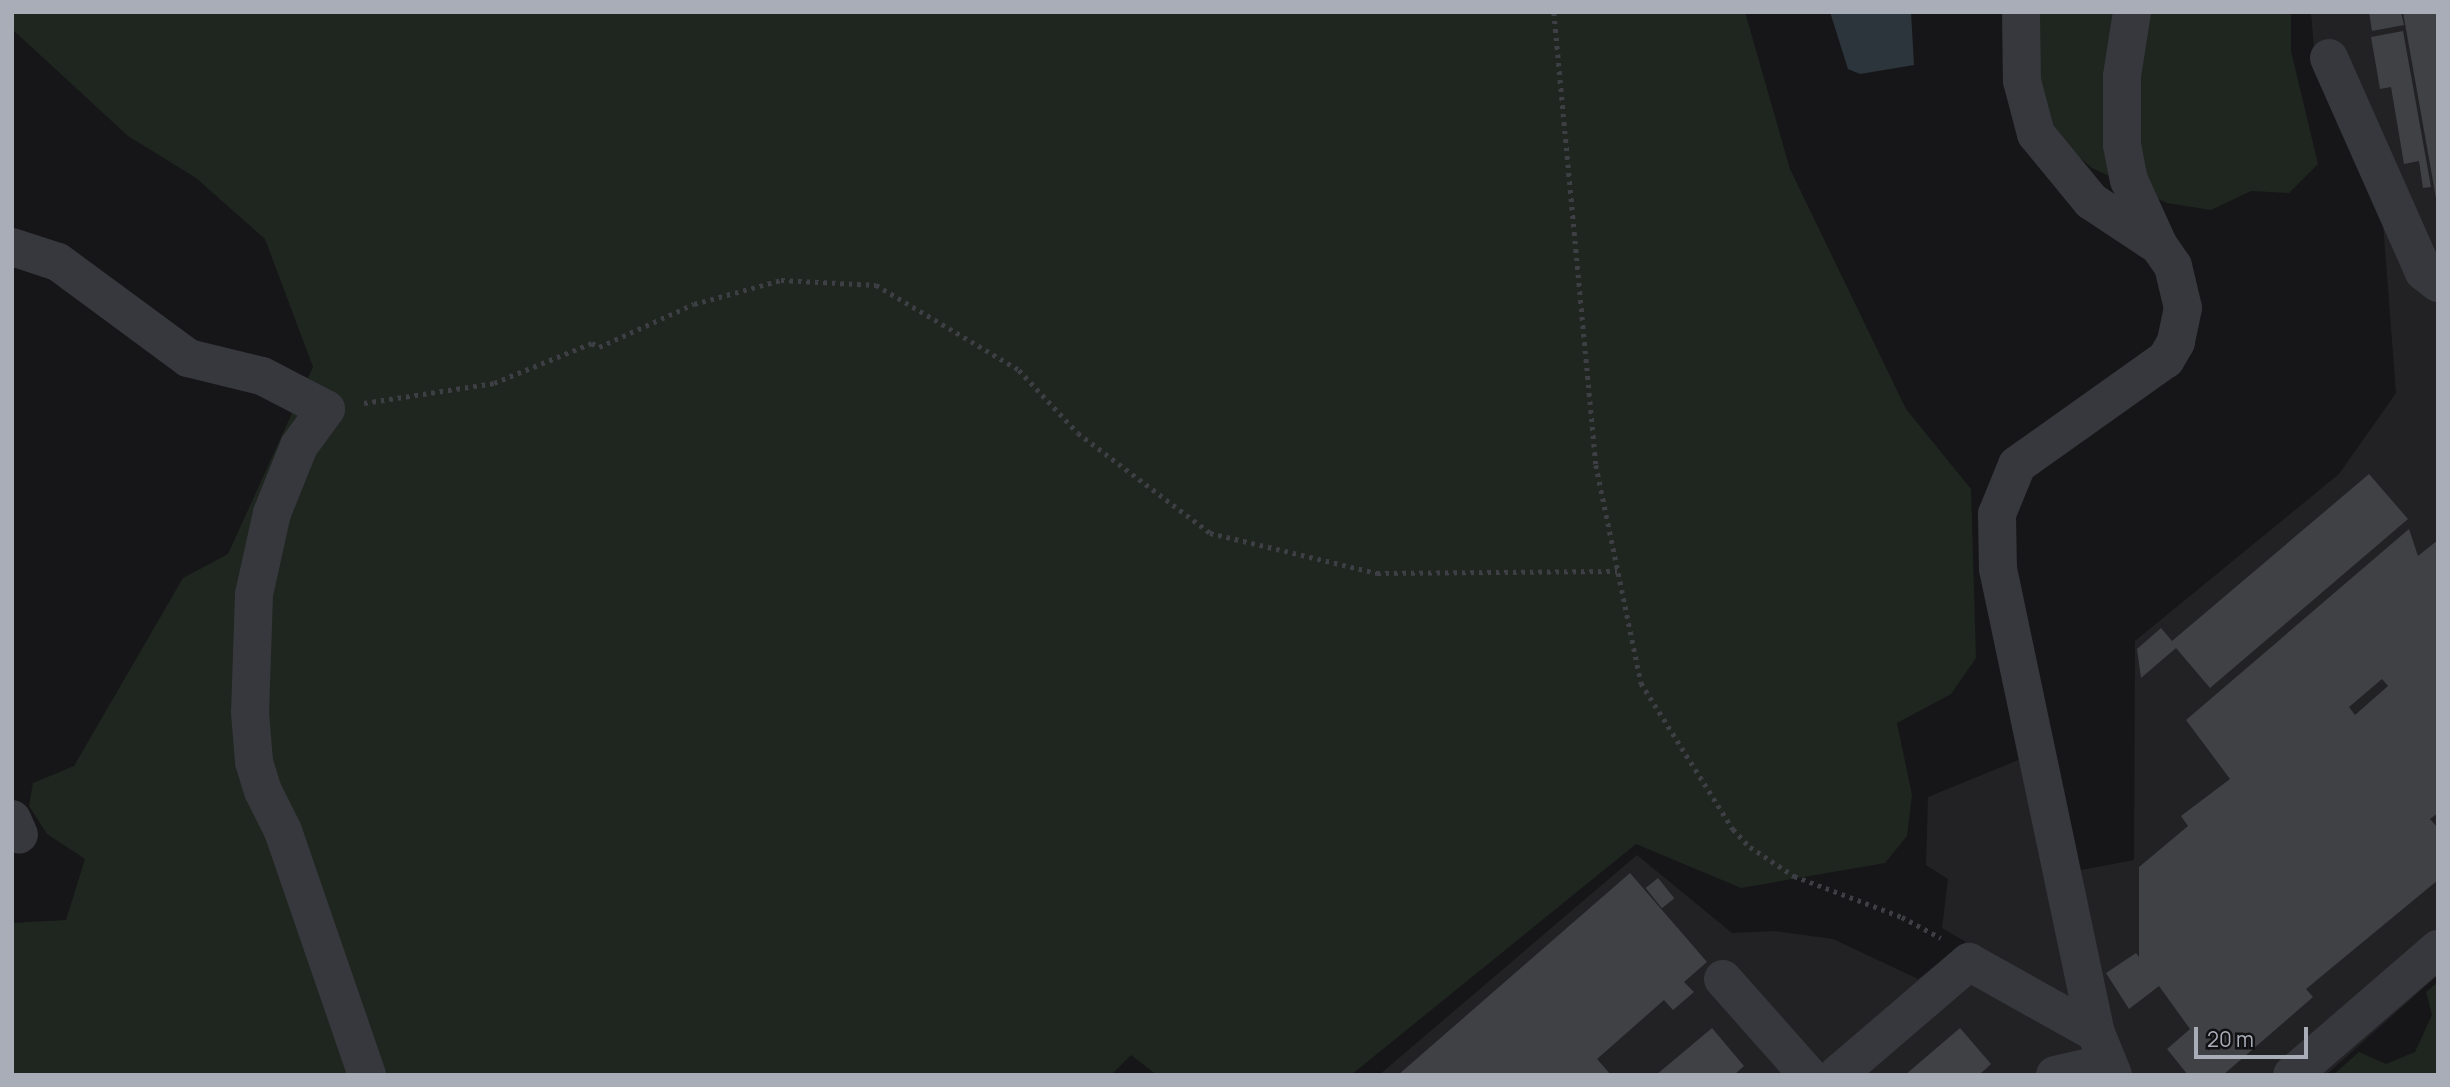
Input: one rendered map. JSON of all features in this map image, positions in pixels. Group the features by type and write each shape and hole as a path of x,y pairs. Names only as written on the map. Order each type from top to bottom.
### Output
{"street":[{"path":"2021,12 2022,81 2036,134 2091,201 2159,246"},
{"path":"2105,1057 1998,569 1997,514 2017,465 2158,365 2176,342 2183,308 2173,267 2159,246 2129,180 2122,145 2122,76 2132,12"},
{"path":"2329,58 2424,272 2438,283"},
{"path":"12,247 58,262 188,358 262,376 326,408 299,446 272,513 254,594 250,712 254,762 262,791 283,831 367,1075"},
{"path":"2292,1075 2438,949"},
{"path":"1837,1075 1969,962 2105,1057"},
{"path":"1723,979 1808,1075"},
{"path":"2055,1075 2105,1057"}],"path":[{"path":"1554,12 1596,465 1641,683 1733,829 1770,864 1902,917 1960,949 1969,962"},
{"path":"326,408 494,383 592,343 599,347 694,304 781,280 876,285 1018,370 1078,433 1210,533 1377,573 1617,571"}],"shaded area":[{"path":"12,12 1745,12 1790,169 1906,409 1971,489 1976,658 1951,694 1897,723 1912,795 1907,836 1885,863 1741,888 1636,844 1351,1075 1157,1075 1131,1055 1111,1075 12,1075 12,923 66,920 85,859 47,834 29,806 33,783 74,766 183,578 228,554 313,367 265,239 196,178 128,136 12,29"},
{"path":"1830,12 1911,12 1914,65 1860,74 1848,69"},
{"path":"2039,12 2291,12 2291,51 2318,164 2289,193 2251,191 2211,210 2167,203 2092,168 2056,137 2039,88"},
{"path":"2311,12 2438,12 2438,975 2326,1075 1379,1075 1637,855 1732,933 1775,931 1833,939 1918,979 1966,942 1942,928 1948,879 1926,865 1928,797 2050,747 2076,871 2134,860 2135,641 2339,474 2396,393 2382,210 2314,49"},
{"path":"2438,982 2438,1075 2333,1075 2359,1052 2386,1064 2415,1052 2432,1015 2426,992"}],"building":[{"path":"2369,12 2401,12 2404,25 2372,31"},
{"path":"2403,12 2438,12 2438,198 2436,198"},
{"path":"2403,31 2431,187 2423,188 2419,161 2404,164 2391,87 2380,89 2371,37"},
{"path":"2369,474 2408,519 2210,688 2176,648 2141,678 2137,649 2161,628 2172,641"},
{"path":"2409,529 2418,556 2438,540 2438,813 2430,819 2438,828 2438,880 2306,989 2313,997 2223,1075 2188,1075 2167,1049 2190,1029 2159,986 2129,1009 2106,973 2136,953 2139,957 2139,867 2188,826 2181,816 2230,779 2186,720","holes":["2382,679 2388,686 2355,715 2349,707"]},
{"path":"1630,873 1707,962 1684,982 1694,992 1673,1010 1664,1000 1597,1059 1611,1075 1398,1075"},
{"path":"1658,878 1674,898 1662,908 1646,888"},
{"path":"1712,1028 1744,1066 1734,1075 1656,1075"},
{"path":"1960,1028 1991,1064 1979,1075 1905,1075"}]}
